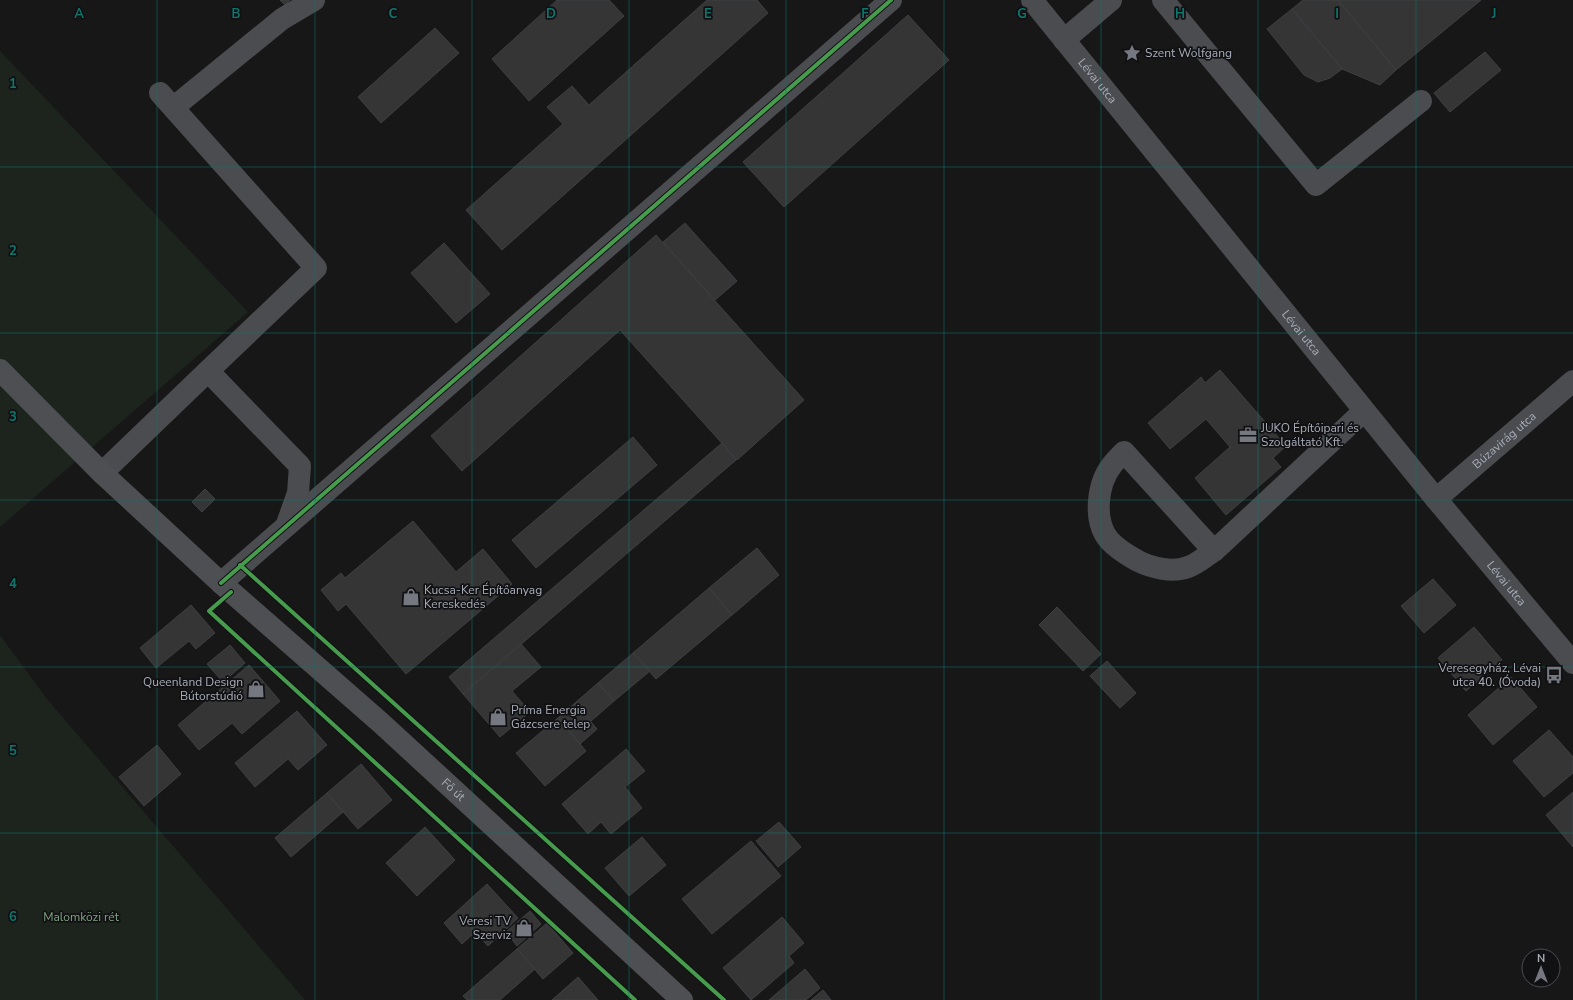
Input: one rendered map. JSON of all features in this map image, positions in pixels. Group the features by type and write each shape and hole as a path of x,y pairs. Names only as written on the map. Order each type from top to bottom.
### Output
{"main road":[{"name":"Fő út","path":"0,370 102,472 221,583 381,723 682,1000"}],"street":[{"path":"102,472 316,268 167,100 282,19 314,0"},
{"path":"221,583 891,0"},
{"name":"Lévai utca","path":"1032,0 1364,411 1573,663"},
{"path":"1064,40 1110,0"},
{"path":"1163,0 1316,186 1421,102"},
{"path":"208,370 300,466 298,493 286,526"},
{"name":"Búzavirág utca","path":"1436,499 1573,381"},
{"path":"1214,552 1124,452 1111,466 1103,481 1099,501 1100,520 1108,539 1123,553 1147,566 1172,570 1188,567 1214,552 1364,411"}],"green space":[{"path":"0,51 248,312 0,527"},
{"name":"Malomközi rét","path":"0,635 47,699 305,1000 0,1000"}],"building":[{"path":"280,0 290,0 285,5"},
{"path":"557,0 609,0 624,16 529,101 492,59"},
{"path":"707,0 757,0 768,13 502,250 466,210 563,124 547,107 572,86 589,105"},
{"path":"1303,0 1338,0 1396,70 1380,85 1342,69 1292,9"},
{"path":"1338,0 1481,0 1396,70"},
{"path":"1292,9 1342,69 1330,78 1318,82 1304,75 1267,29"},
{"path":"908,15 949,60 784,207 743,162"},
{"path":"435,28 459,53 381,123 358,97"},
{"path":"1485,52 1501,70 1450,112 1434,93"},
{"path":"685,223 737,281 715,300 663,242"},
{"path":"656,235 804,400 737,460 620,330 462,471 431,436"},
{"path":"444,243 490,294 456,323 411,273"},
{"name":"JUKO Építőipari és Szolgáltató Kft.","path":"1220,370 1286,446 1273,458 1281,467 1226,515 1195,478 1230,447 1206,419 1170,449 1148,423 1201,377 1205,383"},
{"path":"633,437 657,465 536,568 512,540"},
{"path":"722,443 736,460 463,694 449,677"},
{"path":"205,489 215,499 202,512 192,502"},
{"name":"Kucsa-Ker Építőanyag Kereskedés","path":"413,521 456,572 483,549 512,584 406,674 346,604 338,611 321,590 341,573 345,578"},
{"path":"757,548 779,575 732,615 709,588"},
{"path":"1433,579 1456,605 1424,633 1401,606"},
{"path":"709,588 732,615 656,679 633,653"},
{"path":"191,605 215,633 196,649 189,641 156,668 140,648"},
{"path":"1057,607 1101,654 1083,671 1039,625"},
{"path":"1474,627 1502,660 1466,691 1438,658"},
{"path":"521,644 541,667 512,691 530,712 500,737 463,694"},
{"path":"230,645 245,663 223,682 207,664"},
{"path":"633,653 650,671 614,701 598,683"},
{"path":"1107,661 1136,693 1120,708 1090,676"},
{"path":"249,665 280,701 242,734 232,723 199,750 178,725"},
{"path":"1511,677 1537,707 1493,745 1468,715"},
{"path":"598,683 614,701 591,721 575,703"},
{"path":"575,703 597,729 580,744 558,718"},
{"path":"297,711 327,745 298,770 288,759 255,787 235,763"},
{"path":"558,718 586,751 545,786 516,753"},
{"path":"1549,730 1573,757 1573,773 1544,797 1513,761"},
{"path":"157,745 181,774 144,806 119,777"},
{"path":"626,749 645,771 625,787 642,808 611,834 601,822 588,834 562,804"},
{"path":"361,764 392,800 358,829 327,793"},
{"path":"1573,792 1573,847 1546,815"},
{"path":"327,793 343,812 291,857 275,838"},
{"path":"779,822 801,847 778,867 756,841"},
{"path":"425,827 455,860 417,896 386,863"},
{"path":"642,837 666,865 629,896 605,868"},
{"path":"751,841 781,876 712,934 682,899"},
{"path":"487,884 518,918 488,946 475,932 462,944 444,923"},
{"name":"Veresi TV Szerviz","path":"530,911 541,924 517,946 506,932"},
{"path":"782,917 804,943 789,956 794,963 751,1000 723,968"},
{"path":"547,923 573,953 543,979 517,949"},
{"path":"517,949 535,969 500,1000 467,1000 463,996"},
{"path":"805,969 820,988 806,1000 769,1000"},
{"path":"578,977 598,1000 552,1000"},
{"path":"823,990 831,1000 811,1000"}],"cycle path":[{"path":"221,583 891,0"},
{"path":"240,565 724,1000"},
{"path":"231,592 209,611 635,1000"}],"place":[{"name":"Szent Wolfgang","path":"1132,53"},
{"name":"JUKO Építőipari és Szolgáltató Kft.","path":"1248,435"},
{"name":"Kucsa-Ker Építőanyag Kereskedés","path":"411,597"},
{"name":"Veresegyház, Lévai utca 40. (Óvoda)","path":"1554,675"},
{"name":"Queenland Design Bútorstúdió","path":"256,689"},
{"name":"Príma Energia Gázcsere telep","path":"498,717"},
{"name":"Veresi TV Szerviz","path":"524,928"}]}
